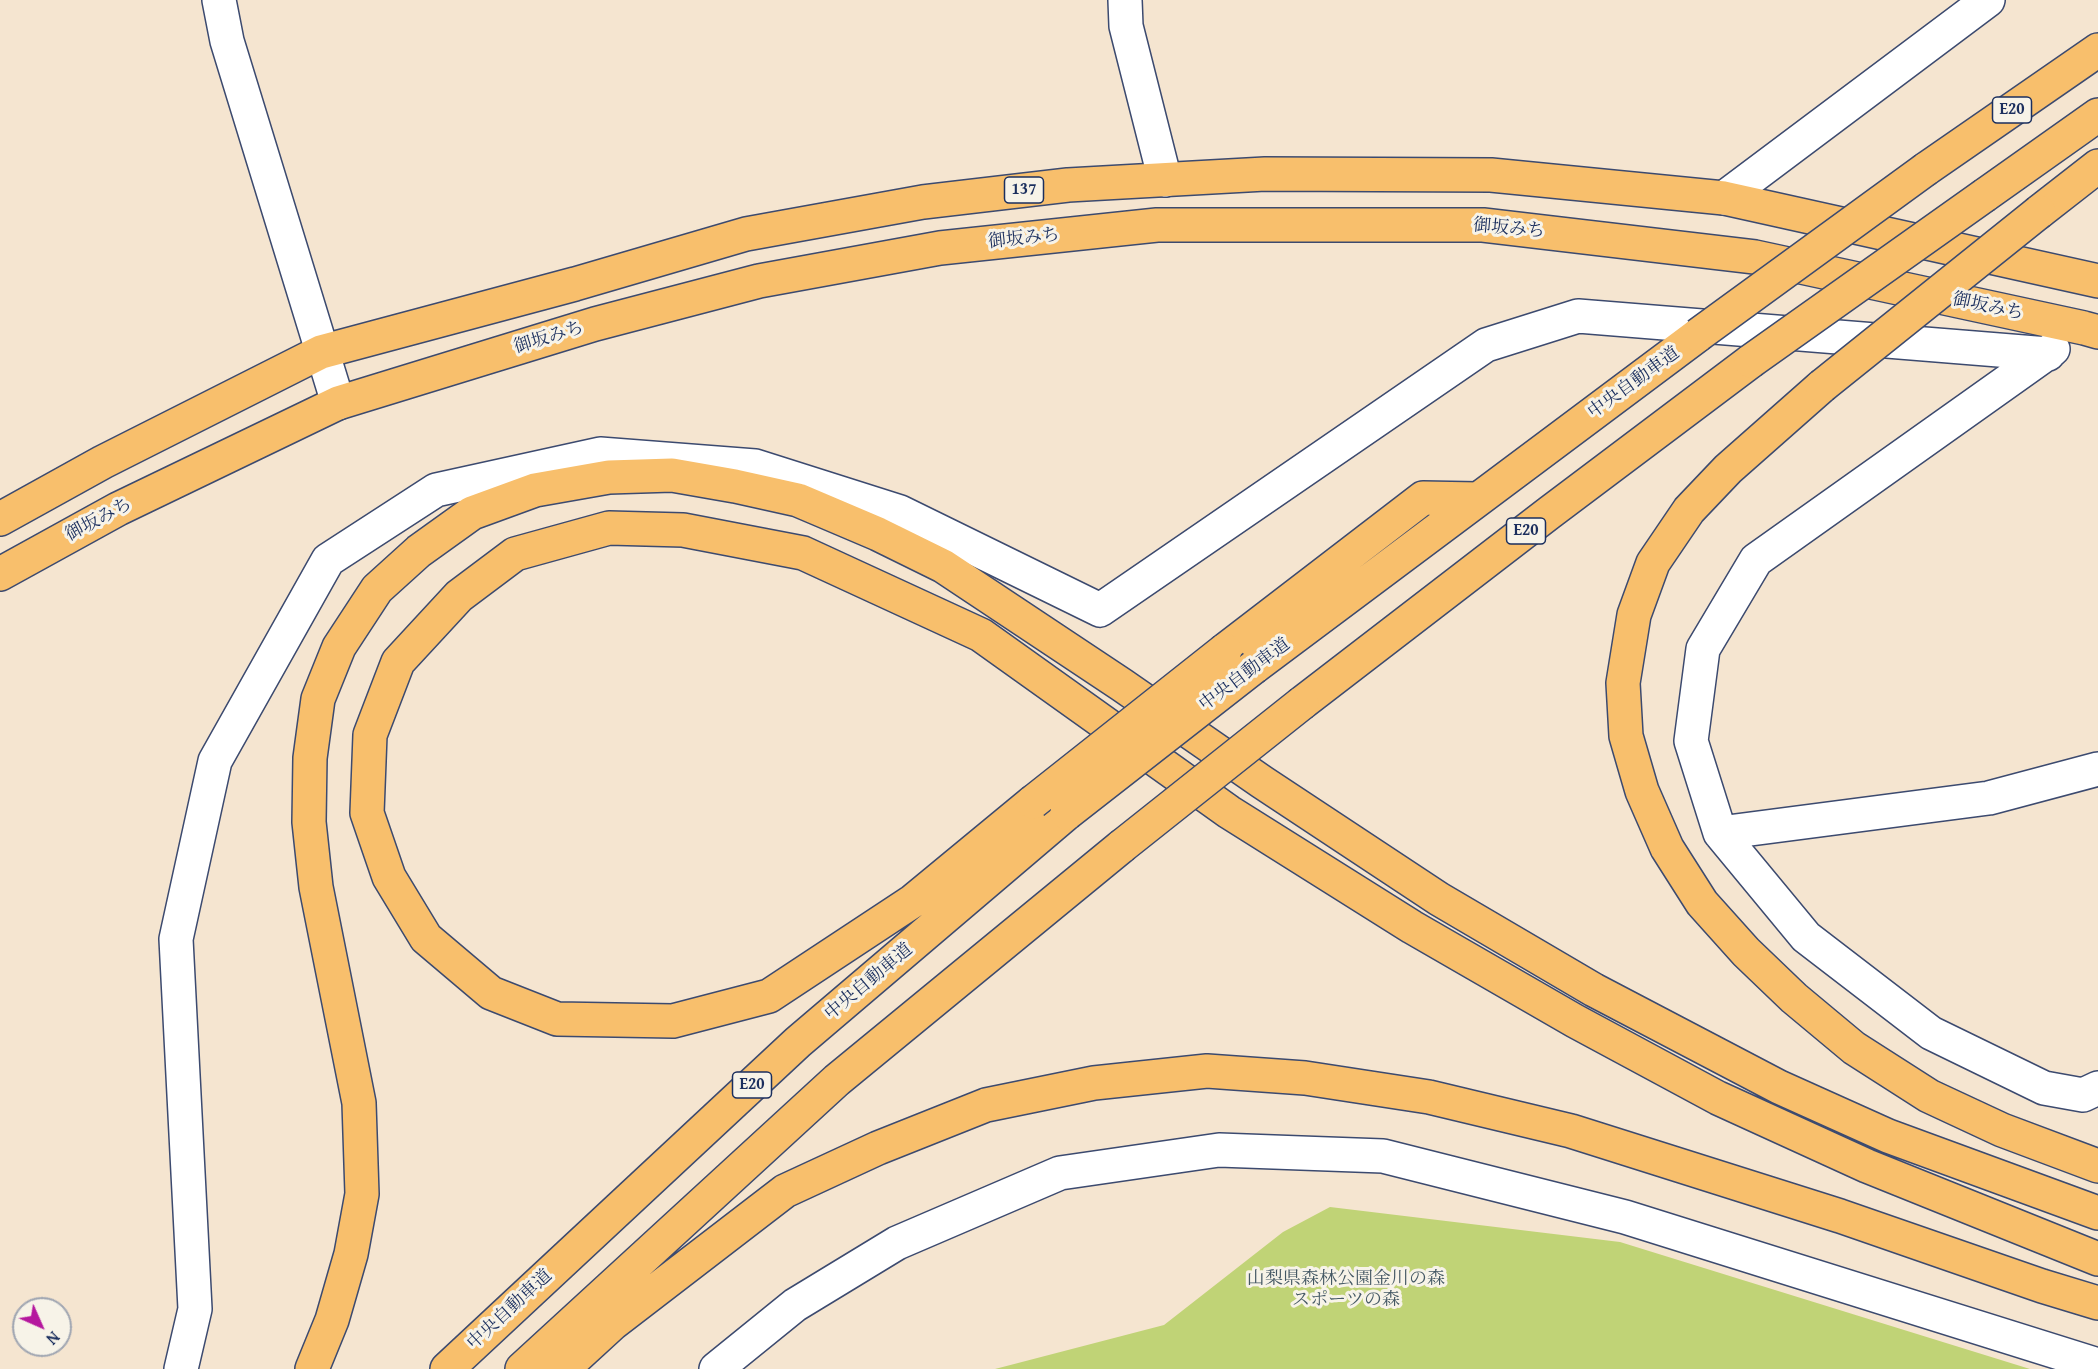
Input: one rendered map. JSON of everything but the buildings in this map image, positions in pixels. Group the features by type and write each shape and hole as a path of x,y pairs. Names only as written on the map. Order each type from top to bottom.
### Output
{"highway":[{"name":"中央自動車道","path":"447,1369 798,1042 1066,813 1254,667 1698,335 1926,170 2098,50"},
{"name":"E20","path":"522,1369 613,1283 837,1080 1122,846 1302,703 1751,361 2098,115"},
{"path":"2098,166 1822,386 1728,469 1689,510 1653,563 1634,615 1623,683 1626,736 1642,791 1667,848 1702,903 1746,952 1786,991 1854,1048 1929,1096 2002,1130 2098,1166"},
{"name":"137","path":"0,519 103,462 321,352 575,284 746,234 923,202 1068,185 1265,174 1491,175 1724,198 2098,280"},
{"name":"御坂みち","path":"0,574 118,509 338,403 595,324 759,281 940,248 1157,225 1483,225 1755,257 2093,325"},
{"path":"312,1369 332,1320 351,1254 362,1194 358,1103 316,887 309,822 310,758 318,699 339,647 376,589 419,550 472,513 536,490 609,477 672,475 798,500 878,534 943,566 1439,900 1594,990 1779,1088 1888,1136 2098,1213"},
{"path":"1478,499 1423,498 1225,650 1033,802 913,901 769,996 673,1021 557,1019 491,993 426,938 389,877 367,813 370,735 398,662 459,596 515,554 609,528 683,530 803,553 981,635 1229,812 1412,927 1575,1022 1750,1113 1867,1166 2098,1259"},
{"path":"563,1369 612,1324 785,1191 878,1148 986,1105 1094,1083 1207,1071 1305,1078 1429,1097 1571,1131 1840,1216 2030,1282 2098,1303"}],"street":[{"path":"219,0 227,41 338,403"},
{"path":"1125,0 1126,26 1165,180"},
{"path":"1724,198 1988,0"},
{"path":"181,1369 195,1310 176,939 215,761 328,560 436,490 600,454 755,466 900,512 1100,610 1486,345 1578,316 2048,354"},
{"path":"2093,325 2048,354 1756,560 1703,649 1691,741 1720,833 1806,937 1931,1033 2044,1088 2083,1095 2098,1088"},
{"path":"1720,833 1989,798 2098,769"},
{"path":"716,1369 795,1305 897,1243 1060,1173 1219,1150 1383,1156 1626,1217 2098,1365"}],"green space":[{"name":"山梨県森林公園金川の森 スポーツの森","path":"1330,1207 1620,1242 2030,1369 995,1369 1164,1325 1283,1232"}]}
